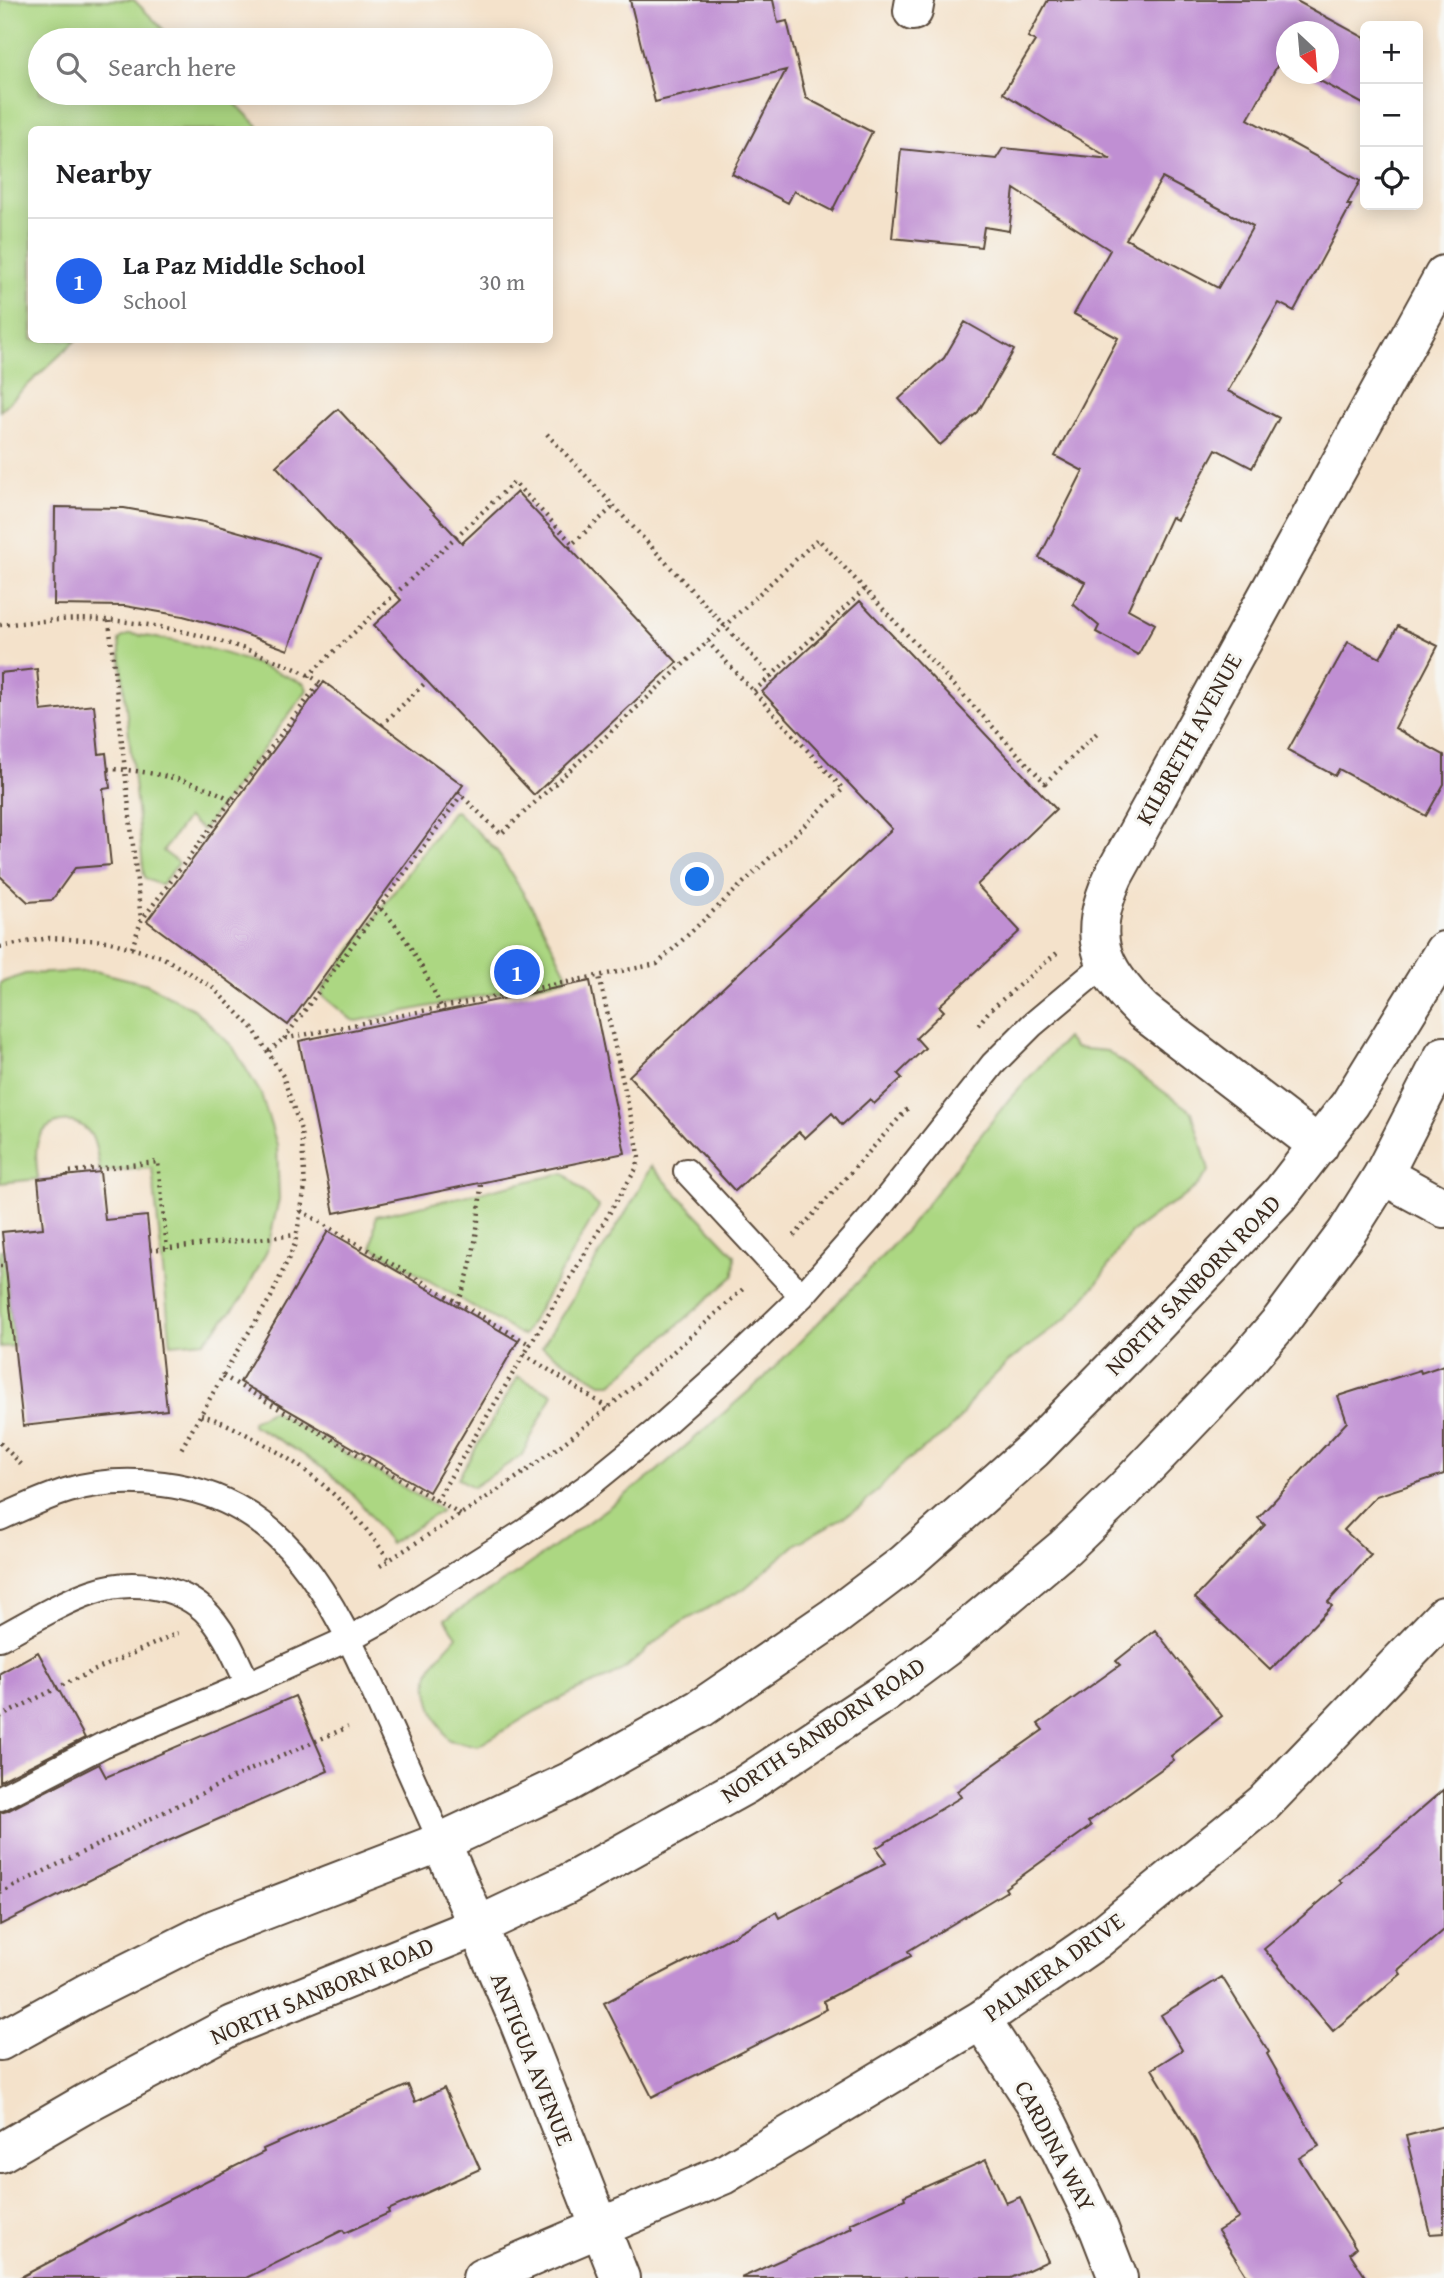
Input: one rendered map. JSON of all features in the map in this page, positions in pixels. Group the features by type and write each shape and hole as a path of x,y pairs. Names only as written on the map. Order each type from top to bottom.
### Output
{"main road":[{"name":"KILBRETH AVENUE","path":"1320,1146 1127,996 1106,963 1098,935 1100,916 1114,875 1444,275"},
{"name":"NORTH SANBORN ROAD","path":"0,2041 89,1992 215,1929 441,1842 569,1782 701,1708 771,1662 904,1564 971,1506 1070,1412 1235,1244 1282,1192 1320,1146 1356,1094 1444,951"},
{"name":"NORTH SANBORN ROAD","path":"0,2153 88,2102 233,2025 478,1926 567,1884 746,1785 884,1693 946,1647 1004,1600 1124,1490 1246,1362 1317,1275 1383,1175 1444,1056"},
{"path":"1383,1175 1444,1208"},
{"name":"PALMERA DRIVE","path":"482,2278 723,2175 981,2020 1095,1941 1264,1802 1444,1616"},
{"name":"ANTIGUA AVENUE","path":"441,1842 518,2019 620,2278"},
{"name":"CARDINA WAY","path":"981,2020 1044,2116 1099,2229 1118,2278"}],"lane":[{"path":"0,1798 103,1745 350,1638 464,1572 592,1483 728,1367 802,1296 875,1213 993,1064 1032,1025 1106,963"},
{"path":"685,1171 802,1296"},
{"path":"0,1518 69,1490 121,1481 146,1481 203,1492 233,1504 258,1521 292,1550 316,1580 350,1638 441,1842"},
{"path":"0,1638 93,1591 144,1586 168,1589 188,1598 211,1618 228,1643 248,1684"}],"path":[{"path":"547,434 771,676"},
{"path":"308,676 514,482 571,546 614,506"},
{"path":"269,1051 283,1040 460,793 501,834 818,539 1045,783 1098,732"},
{"path":"754,691 865,589"},
{"path":"0,625 71,620 109,621 213,639 294,668 321,683 141,921 132,948"},
{"path":"109,621 141,921"},
{"path":"283,1040 443,1010 657,964 844,789 708,642"},
{"path":"382,725 427,681"},
{"path":"108,769 144,771 212,791 233,801"},
{"path":"378,906 406,941 443,1010"},
{"path":"0,947 49,938 107,941 162,957 211,986 253,1027 283,1076 301,1130 304,1187 295,1244 271,1297 180,1452 169,1449"},
{"path":"436,1501 636,1169 638,1148 599,976"},
{"path":"67,1176 67,1172 158,1162 167,1249"},
{"path":"458,1303 470,1270 481,1182"},
{"path":"301,1211 531,1345"},
{"path":"150,1250 296,1235"},
{"path":"524,1354 608,1408"},
{"path":"223,1376 461,1514"},
{"path":"201,1415 233,1427 278,1450 319,1480 352,1511 389,1560"},
{"path":"0,1443 24,1467"},
{"path":"12,1473 34,1463"},
{"path":"0,1717 69,1682 211,1618"},
{"path":"0,1893 231,1779 348,1727"}],"green space":[{"path":"0,0 134,0 162,28 28,28 28,105 237,105 258,126 28,126 28,343 73,343 0,411"},
{"path":"130,634 177,641 240,658 305,684 307,690 203,830 187,818 163,851 179,863 161,885 146,879 144,875 119,641"},
{"path":"456,811 497,851 538,917 567,975 565,979 352,1020 323,996 322,990 452,812"},
{"path":"95,971 147,984 195,1010 233,1047 261,1094 277,1145 279,1199 267,1251 242,1299 205,1341 171,1344 152,1168 100,1172 91,1135 78,1124 62,1122 47,1128 38,1141 38,1179 0,1183 0,983 25,974"},
{"path":"1066,1038 1075,1048 1107,1051 1192,1112 1209,1171 1198,1185 1131,1233 1098,1282 1067,1318 1008,1362 976,1394 947,1432 905,1462 860,1508 796,1544 744,1589 682,1622 612,1676 536,1711 478,1746 449,1740 431,1704 428,1684 432,1666 457,1636 445,1619 522,1570 650,1477 764,1378 907,1229 1010,1098"},
{"path":"651,1166 735,1255 734,1276 612,1383 601,1383 542,1347 633,1201"},
{"path":"564,1173 599,1207 523,1336 372,1247 376,1216"},
{"path":"0,1250 4,1250 14,1346 0,1347"},
{"path":"518,1377 553,1394 522,1455 473,1487 458,1478"},
{"path":"271,1411 442,1510 390,1544 356,1498 328,1472 252,1425 252,1421"}],"building":[{"path":"630,0 773,0 778,23 787,21 806,98 872,132 832,211 794,191 788,203 732,174 786,70 655,102"},
{"path":"1048,0 1295,0 1334,21 1276,21 1276,68 1248,119 1360,181 1347,205 1351,205 1294,311 1279,303 1228,391 1279,418 1252,468 1216,449 1177,520 1171,517 1128,609 1155,624 1138,655 1096,632 1099,626 1073,604 1085,582 1039,558 1083,471 1055,456 1118,338 1074,314 1110,250 1014,189 1009,231 984,227 981,247 892,238 901,149 996,159 1003,148 1111,159 1003,93 1035,41 1028,37","holes":["1162,178 1253,226 1218,288 1126,239"]},
{"path":"1339,24 1360,35 1360,102 1326,84 1339,84"},
{"path":"965,322 1014,350 978,412 940,445 899,399 944,358"},
{"path":"338,409 462,543 517,492 677,662 534,795 374,625 401,600 276,466"},
{"path":"55,507 124,508 204,522 321,558 288,650 228,628 183,616 125,606 54,605"},
{"path":"860,601 1056,809 977,885 1020,931 939,1006 944,1011 916,1038 925,1048 898,1074 902,1078 874,1104 870,1099 842,1125 832,1113 805,1138 799,1132 735,1191 629,1076 892,829 762,692"},
{"path":"1398,626 1438,646 1395,728 1444,755 1444,784 1426,816 1339,769 1335,776 1288,750 1348,642 1380,658"},
{"path":"37,669 41,711 94,705 99,754 106,753 110,788 103,789 111,865 75,868 52,900 28,902 0,876 0,673"},
{"path":"324,682 463,785 288,1025 147,921"},
{"path":"590,981 625,1153 334,1213 299,1041"},
{"path":"100,1172 105,1220 147,1216 167,1410 23,1426 2,1232 43,1228 38,1179"},
{"path":"328,1231 518,1341 429,1492 240,1382"},
{"path":"1444,1365 1444,1474 1376,1496 1344,1530 1371,1555 1328,1602 1332,1606 1270,1670 1195,1598 1265,1525 1258,1518 1347,1422 1338,1396"},
{"path":"1155,1630 1222,1716 1171,1756 1174,1760 1088,1822 1091,1826 1005,1888 1007,1891 908,1951 911,1956 823,2001 827,2009 652,2097 604,2003 776,1912 779,1918 886,1863 876,1848 961,1797 957,1791 1043,1730 1038,1724 1120,1665 1116,1661"},
{"path":"38,1652 85,1738 0,1781 0,1673"},
{"path":"295,1696 328,1771 164,1843 0,1925 0,1813 99,1764 106,1777"},
{"path":"1444,1789 1444,1930 1398,1970 1401,1974 1333,2031 1264,1949 1342,1883 1339,1880"},
{"path":"1222,1977 1269,2052 1267,2054 1319,2146 1299,2158 1356,2248 1350,2253 1366,2278 1248,2278 1218,2231 1239,2218 1152,2069 1182,2050 1161,2015"},
{"path":"408,2085 415,2102 444,2088 480,2169 388,2210 389,2213 345,2233 343,2230 246,2278 19,2278 264,2152 263,2149"},
{"path":"1444,2126 1444,2233 1430,2234 1406,2136"},
{"path":"986,2160 1006,2203 1020,2197 1048,2261 1011,2278 741,2278 852,2228 850,2224 905,2199 904,2196"}],"place":[{"name":"La Paz Middle School","path":"517,972"}]}
